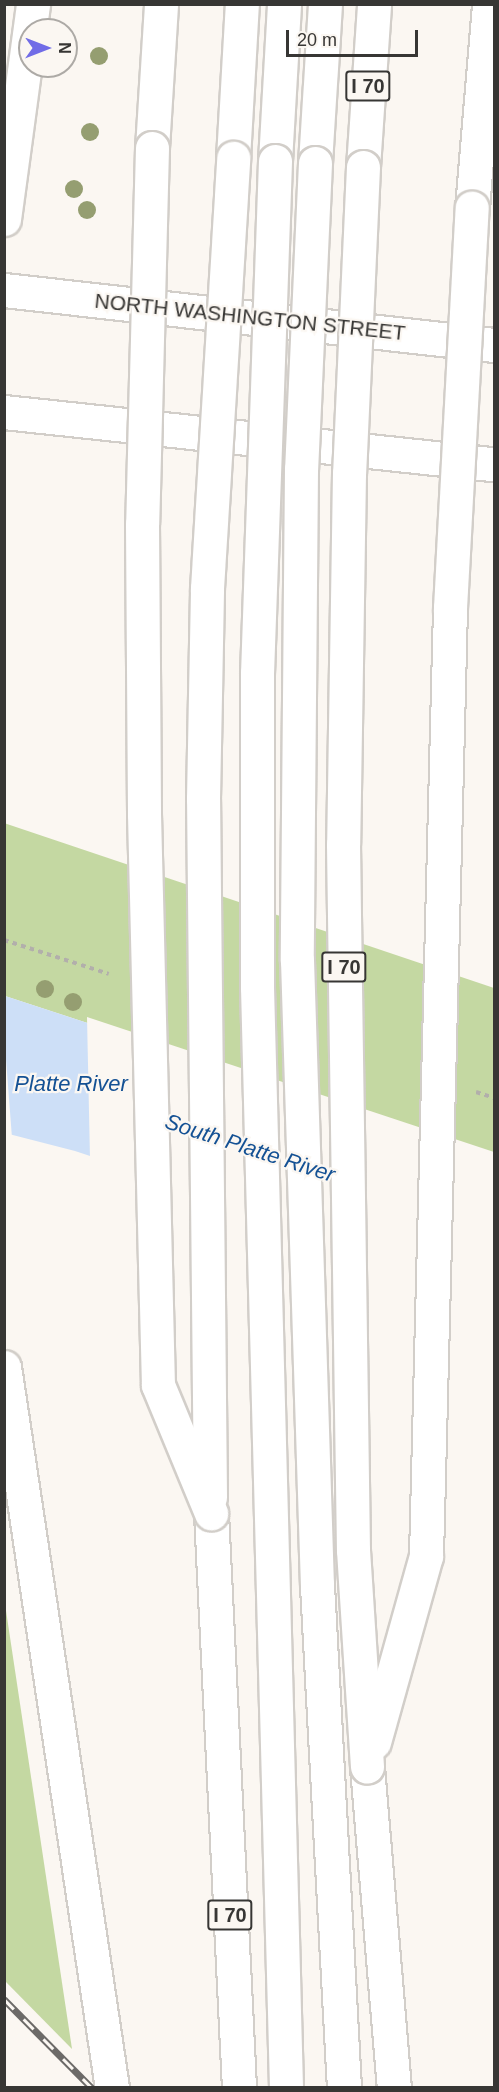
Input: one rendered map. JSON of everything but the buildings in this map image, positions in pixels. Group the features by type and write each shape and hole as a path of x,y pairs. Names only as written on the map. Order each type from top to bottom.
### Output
{"main road":[{"path":"4,219 12,93 33,4"},
{"path":"161,4 152,148 142,524 143,791 158,1385 211,1513"},
{"name":"I 70","path":"239,2088 211,1513 204,776 207,588 242,4"},
{"path":"285,4 275,161 257,673 257,987 286,2088"},
{"path":"326,4 315,163 301,469 297,960 317,1585 344,2088"},
{"name":"I 70","path":"374,4 363,167 349,472 343,844 353,1550 367,1767 394,2088"},
{"path":"367,1767 426,1556 449,632 472,207 489,4"},
{"name":"NORTH WASHINGTON STREET","path":"4,290 495,345"},
{"path":"4,412 495,464"},
{"path":"4,1367 112,2088"}],"green space":[{"path":"4,823 494,988 494,1156 5,996"},
{"path":"5,1604 72,2049 5,1981"}],"water":[{"name":"Platte River","path":"5,996 494,1156 494,1290 75,1151 5,1133"}],"pier":[{"name":"Platte River","path":"87,1017 494,1152 494,1293 90,1159"},
{"path":"5,1046 12,1138 4,1136"}],"railway":[{"path":"4,1999 92,2088"}],"water label":[{"name":"South Platte River","path":"250,1148"}]}
